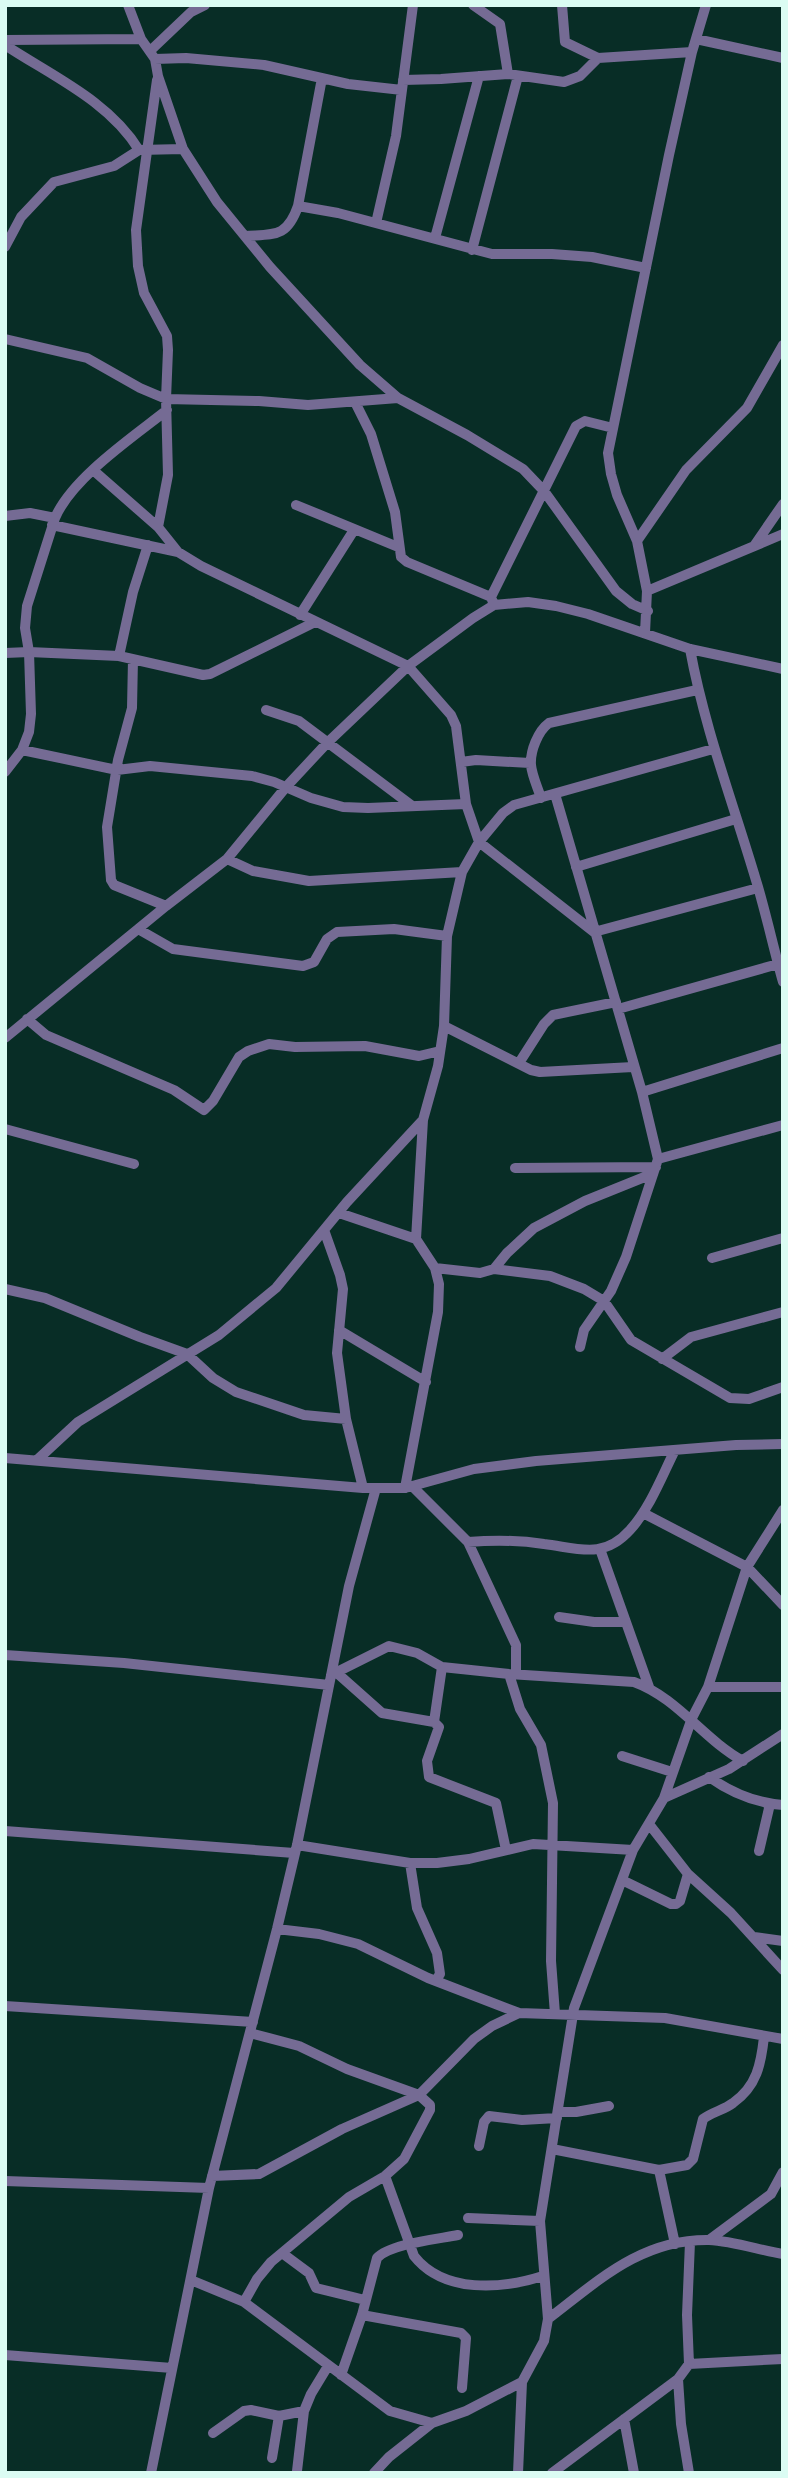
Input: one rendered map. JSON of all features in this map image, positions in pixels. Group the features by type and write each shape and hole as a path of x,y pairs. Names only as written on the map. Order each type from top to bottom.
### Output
{"street":[{"path":"128,5 141,38 152,55 184,149 217,202 244,236 360,366 398,398 523,469 544,491 616,591 632,604 648,611"},
{"path":"152,55 191,12 205,5"},
{"path":"376,223 396,136 413,5"},
{"path":"472,250 513,75 500,24 473,5"},
{"path":"562,5 565,42 598,58 692,52"},
{"path":"645,633 647,591 637,541 627,522 611,474 608,453 692,52 706,5"},
{"path":"5,42 141,38"},
{"path":"696,39 783,58"},
{"path":"5,42 99,104 142,150"},
{"path":"152,55 264,65 348,84 403,85 441,79 513,75 556,82 573,81 598,58"},
{"path":"158,76 142,150 136,230 138,266 144,293 167,336 168,475 158,527"},
{"path":"435,238 479,76"},
{"path":"244,236 276,234 288,228 298,206 321,78"},
{"path":"5,247 21,217 54,182 114,166 142,150 184,149"},
{"path":"298,206 338,213 472,250 518,256 552,254 592,257 646,268"},
{"path":"5,339 87,358 166,405 259,401 308,405 398,398"},
{"path":"637,541 686,470 747,408 783,345"},
{"path":"355,402 370,434 395,512 398,547 407,562 493,601 556,606 690,649 783,669"},
{"path":"5,772 22,750 29,732 29,652 25,628 27,606 53,522 61,504 93,470 166,405"},
{"path":"5,1038 166,906 228,859 286,787 328,742 408,666 493,601 509,559 576,426 580,422 613,428"},
{"path":"93,470 158,527 178,551 201,566 408,666 452,715 456,726 466,804 479,842 594,932"},
{"path":"754,546 783,504"},
{"path":"296,505 398,547"},
{"path":"5,516 30,513 53,522 178,551"},
{"path":"300,615 354,530"},
{"path":"647,591 783,534"},
{"path":"119,656 148,545"},
{"path":"5,653 119,656 203,675 315,622"},
{"path":"690,649 697,690 713,749 758,888 783,982"},
{"path":"133,659 132,708 107,827 111,880 114,886 166,906"},
{"path":"541,798 530,763 538,736 549,723 697,690"},
{"path":"266,710 299,721 411,805"},
{"path":"408,1487 438,1312 439,1284 435,1268 416,1239 423,1121 438,1066 444,1027 447,936 462,873 479,842 503,813 514,805 713,749"},
{"path":"22,750 117,770 150,766 251,776 343,807 466,804"},
{"path":"461,762 477,760 530,763"},
{"path":"555,794 642,1092 655,1166 626,1257 611,1291 584,1330 580,1347"},
{"path":"576,867 736,819"},
{"path":"228,859 253,871 309,881 462,873"},
{"path":"594,932 758,888"},
{"path":"138,929 173,949 303,966 314,962 327,939 337,932 394,929 447,936"},
{"path":"519,1063 544,1024 553,1015 617,1006 778,964"},
{"path":"27,1019 46,1035 174,1090 204,1110 213,1101 239,1057 257,1047 269,1044 295,1047 365,1046 419,1056 440,1051"},
{"path":"444,1027 540,1072 633,1068"},
{"path":"642,1092 783,1048"},
{"path":"37,1460 78,1422 219,1335 276,1288 324,1230 423,1121"},
{"path":"494,1269 534,1228 655,1166 783,1125"},
{"path":"5,1129 134,1164"},
{"path":"515,1168 655,1166"},
{"path":"339,1213 416,1239"},
{"path":"324,1230 343,1289 337,1353 346,1419 363,1488"},
{"path":"712,1258 783,1238"},
{"path":"435,1268 480,1273 494,1269 550,1276 584,1289 604,1301 626,1335 730,1398 749,1399 783,1387"},
{"path":"5,1289 45,1298 187,1354 213,1378 236,1392 304,1415 346,1419"},
{"path":"663,1359 691,1338 783,1312"},
{"path":"339,1330 426,1382"},
{"path":"5,1458 376,1488 408,1487 474,1469 675,1450 783,1444"},
{"path":"468,1542 506,1541 583,1551 614,1544 630,1530 643,1513 675,1450"},
{"path":"408,1487 468,1542 516,1645 513,1674 520,1709 541,1745 553,1803 551,1962 555,2014"},
{"path":"151,2473 209,2188 277,1929 359,1542 376,1488"},
{"path":"518,2473 522,2382 544,2342 548,2319 540,2221 574,2008 633,1850 664,1798 692,1718 708,1687 747,1567 783,1510"},
{"path":"643,1513 747,1567 783,1605"},
{"path":"600,1549 649,1687"},
{"path":"559,1617 594,1622 626,1622"},
{"path":"332,1678 389,1646 417,1653 442,1667 634,1682 649,1687 692,1718 724,1751 743,1761"},
{"path":"5,1655 332,1678 382,1713 434,1722 439,1727 427,1761 429,1777 496,1803 506,1850"},
{"path":"434,1722 442,1667"},
{"path":"708,1687 783,1687"},
{"path":"664,1798 743,1761 783,1734"},
{"path":"622,1756 672,1772"},
{"path":"709,1777 727,1790 770,1804 783,1805"},
{"path":"759,1851 770,1804"},
{"path":"649,1824 688,1874 754,1937 783,1970"},
{"path":"5,1831 295,1849 410,1863 453,1862 533,1844 633,1850"},
{"path":"410,1863 417,1908 437,1953 440,1971 436,1980"},
{"path":"622,1880 676,1904 680,1901 688,1874"},
{"path":"277,1929 319,1934 358,1944 436,1980 519,2012 665,2018 714,2025 764,2038 783,2039"},
{"path":"754,1937 783,1941"},
{"path":"5,2006 252,2028 336,2064 419,2095 427,2101 430,2110 404,2159 385,2176 349,2197 271,2262 244,2302"},
{"path":"212,2176 259,2174 342,2129 419,2095 474,2039 519,2012"},
{"path":"552,2149 659,2170 687,2165 693,2159 703,2119 733,2104 748,2090 760,2066 764,2038"},
{"path":"480,2146 484,2122 489,2116 522,2120 609,2106"},
{"path":"659,2170 675,2244"},
{"path":"709,2240 765,2199 780,2183 783,2172"},
{"path":"385,2176 414,2256 421,2265 448,2280 485,2287 521,2283 543,2276"},
{"path":"5,2181 209,2188"},
{"path":"468,2218 540,2221"},
{"path":"341,2375 362,2315 377,2259 381,2254 458,2235"},
{"path":"548,2319 627,2260 675,2244 709,2240 783,2254"},
{"path":"552,2473 678,2379 689,2364 687,2315 690,2242"},
{"path":"282,2253 309,2273 316,2288 365,2300"},
{"path":"191,2280 244,2302 390,2411 432,2423"},
{"path":"362,2315 461,2333 466,2338 462,2388"},
{"path":"5,2355 172,2368"},
{"path":"689,2364 783,2359"},
{"path":"297,2471 304,2411 328,2366"},
{"path":"678,2379 681,2424 689,2473"},
{"path":"374,2473 389,2457 432,2423 466,2411 522,2382"},
{"path":"213,2432 244,2411 279,2416 304,2411"},
{"path":"272,2458 279,2416"},
{"path":"624,2419 634,2473"}]}
